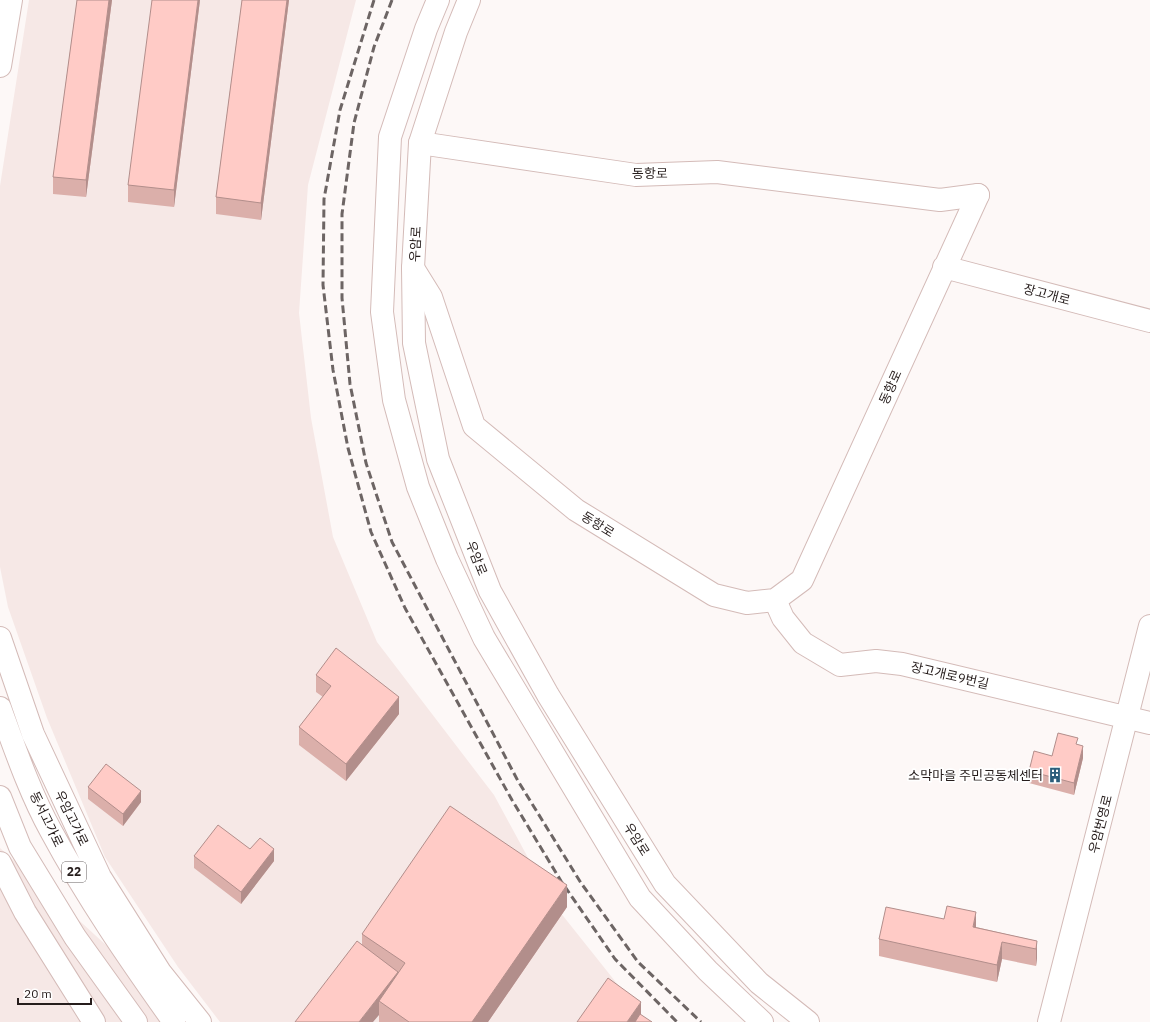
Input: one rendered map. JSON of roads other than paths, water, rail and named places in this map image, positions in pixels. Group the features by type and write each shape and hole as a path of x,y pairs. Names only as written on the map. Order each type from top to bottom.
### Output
{"main road":[{"path":"0,66 10,0"},
{"name":"우암로","path":"438,0 426,29 390,137 382,312 394,400 418,487 448,559 484,638 640,898 708,971 762,1022"},
{"name":"우암로","path":"469,0 456,32 420,143 413,268 414,343 438,459 490,591 548,695 665,884 759,984 808,1022"},
{"name":"동항로","path":"413,268 431,297 474,426 576,510 714,595 748,603 776,600 802,580 978,195 940,200 716,172 636,174 420,143"},
{"name":"장고개로","path":"944,267 1150,321"},
{"name":"장고개로9번길","path":"776,600 783,618 803,643 840,665 876,661 902,664 1150,723"},
{"name":"우암번영로","path":"1049,1022 1150,626"},
{"name":"우암고가로","path":"0,638 33,734 100,877 160,972 200,1022"},
{"name":"동서고가로","path":"0,708 18,756 50,830 96,909 133,965 174,1022"},
{"name":"22","path":"0,797 20,847 75,937 136,1022"},
{"path":"0,863 25,912 94,1022"}],"railway":[{"path":"374,0 340,110 324,199 323,285 333,370 348,448 371,532 405,608 512,800 561,881 615,959 677,1022"},
{"path":"392,0 374,47 354,123 342,214 342,298 350,384 366,463 392,542 518,781 581,883 638,962 701,1022"}],"place":[{"name":"소막마을 주민공동체센터","path":"1055,775"}]}
